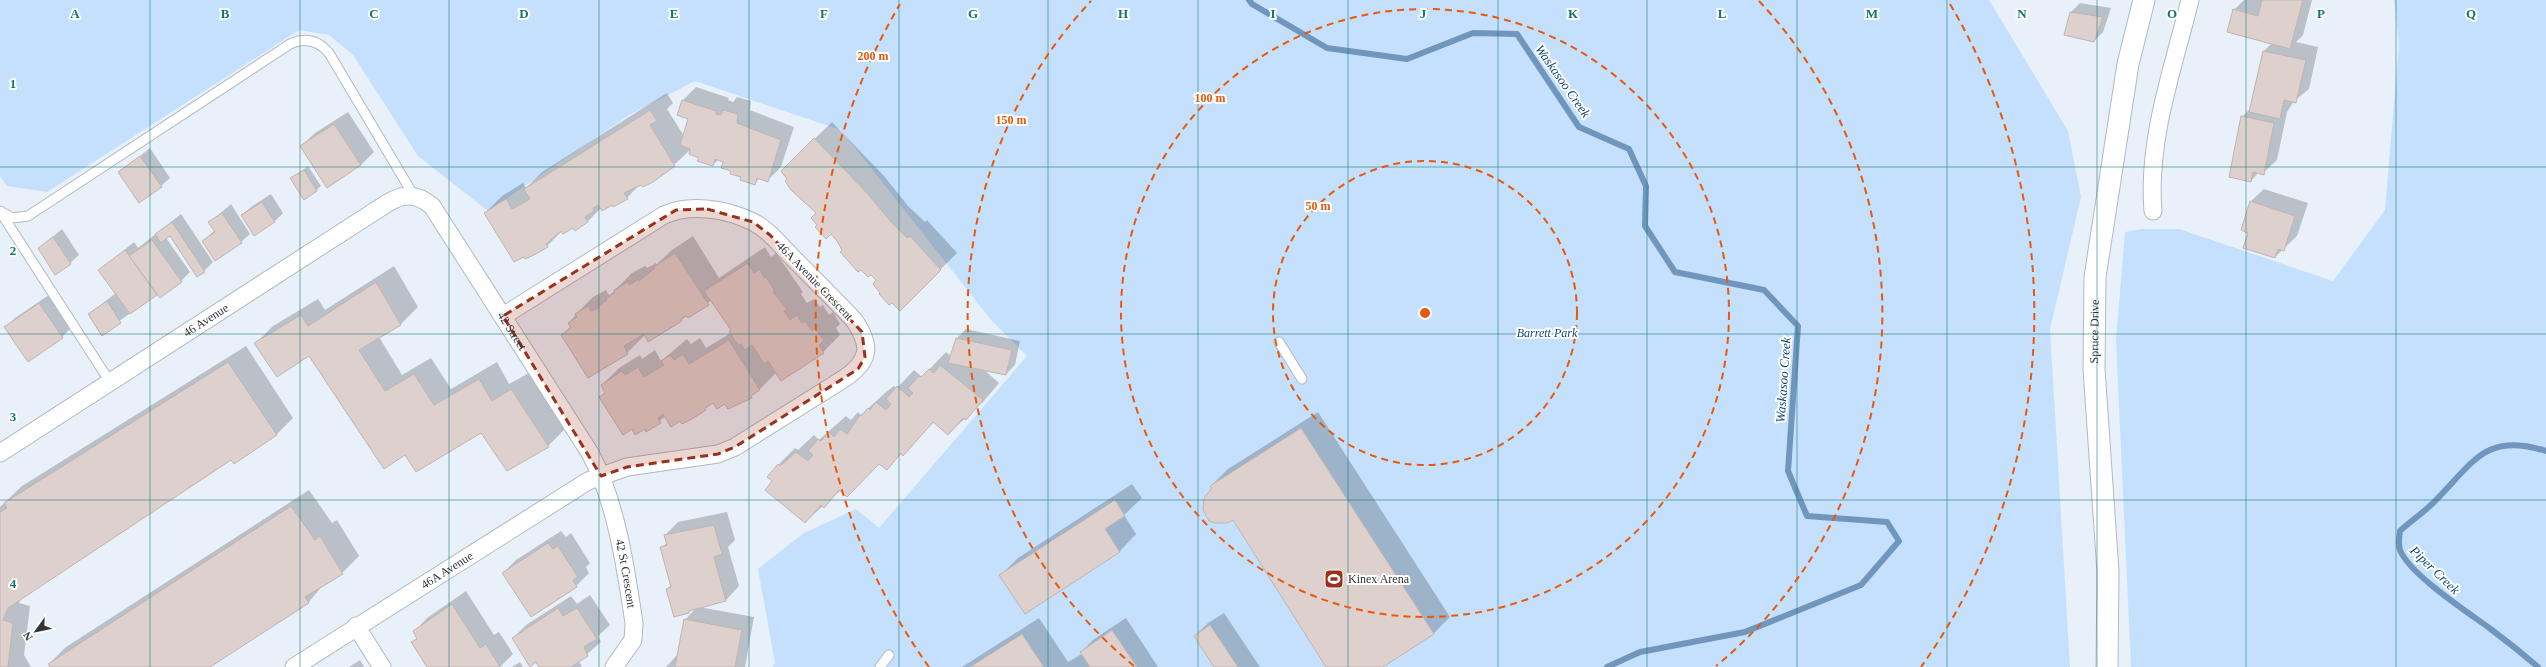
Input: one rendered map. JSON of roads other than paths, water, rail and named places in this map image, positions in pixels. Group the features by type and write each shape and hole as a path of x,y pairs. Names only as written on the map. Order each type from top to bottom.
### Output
{"street":[{"name":"Spruce Drive","path":"2107,667 2108,572 2094,369 2095,277 2128,64 2144,0"},
{"path":"2153,211 2151,185 2154,150 2190,0"},
{"name":"46 Avenue","path":"0,453 386,204 401,196 414,196"},
{"name":"42 Street","path":"414,196 432,206 590,453 601,476"},
{"name":"46A Avenue Crescent","path":"503,316 664,215 676,210 690,208 734,215 753,222 770,235 854,320 862,332 866,345 865,357 858,369 752,438 718,454 628,467 601,476"},
{"name":"46A Avenue","path":"294,667 356,626 575,488 601,476"},
{"name":"42 St Crescent","path":"601,476 611,504 634,623 633,640 614,667"},
{"path":"356,626 382,667"}],"lane":[{"path":"0,212 12,218 28,216 290,44 300,40 318,43 329,53 414,196"},
{"path":"0,212 110,382"},
{"path":"1279,342 1302,379"},
{"path":"880,667 889,655"}],"waterway":[{"name":"Waskasoo Creek","path":"1249,0 1252,4 1327,48 1407,59 1473,33 1517,34 1579,127 1629,149 1646,186 1645,226 1675,272 1764,290 1798,326 1788,471 1807,516 1887,522 1899,541 1861,585 1745,632 1640,652 1607,667"},
{"name":"Piper Creek","path":"2538,667 2504,639 2427,582 2406,560 2400,550 2399,540 2400,531 2433,503 2472,462 2483,454 2495,448 2509,445 2526,446 2546,451"}],"place":[{"name":"Kinex Arena","path":"1334,579"}],"park label":[{"name":"Barrett Park","path":"1547,333"}]}
